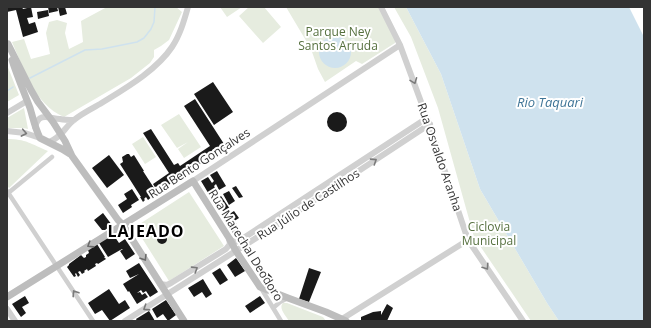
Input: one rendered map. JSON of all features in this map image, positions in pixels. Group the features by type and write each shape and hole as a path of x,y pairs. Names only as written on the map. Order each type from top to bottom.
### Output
{"main road":[{"path":"8,42 17,75 40,138 58,146 72,156"},
{"path":"8,42 31,90 63,138 72,156 123,225 184,321"},
{"path":"27,101 31,101 47,114"},
{"name":"Rua Bento Gonçalves","path":"7,297 193,181"},
{"name":"Rua Marechal Deodoro","path":"193,181 260,287"},
{"path":"260,287 326,312 342,320"},
{"path":"326,312 334,321"}],"street":[{"path":"49,142 63,138 74,120 132,84 168,54 183,26 188,7"},
{"name":"Rua Osvaldo Aranha","path":"381,7 400,45 429,121 468,240 523,321"},
{"name":"Rua Bento Gonçalves","path":"193,181 400,45"},
{"path":"7,113 27,101"},
{"path":"35,127 38,121 47,114 58,120 74,120"},
{"name":"Rua Júlio de Castilhos","path":"229,238 234,242 239,241 313,192 429,121"},
{"path":"7,131 26,133 40,138"},
{"name":"Rua Júlio de Castilhos","path":"126,321 272,228 396,142"},
{"path":"52,157 8,193 93,321"},
{"path":"313,192 317,198"},
{"path":"268,222 272,228"},
{"path":"160,284 167,285 171,283 226,249 230,244 229,238"},
{"path":"342,320 468,240"},
{"name":"Rua Marechal Deodoro","path":"260,287 281,321"},
{"path":"273,308 288,298"},
{"path":"7,309 15,321"}],"green space":[{"path":"107,7 176,7 182,12 169,40 154,50 154,57 150,63 131,78 64,117 45,104 31,85 12,42 24,39 31,59 50,54 46,33 49,22 57,20 67,23 65,33 69,49 83,42 81,21"},
{"path":"220,7 242,7 227,17"},
{"path":"249,7 264,7 281,27 263,43 239,16"},
{"name":"Parque Ney Santos Arruda","path":"286,7 378,7 395,40 395,43 362,64 356,61 325,82 318,69 311,49"},
{"name":"Ciclovia Municipal","path":"394,7 406,7 441,74 480,189 559,321 531,321 474,237 438,108 411,37"},
{"path":"7,65 19,95 7,102"},
{"path":"24,108 28,129 7,128 7,118"},
{"path":"179,114 201,147 184,158 178,149 188,142 177,148 161,125"},
{"path":"143,137 156,157 145,164 132,144"},
{"path":"7,139 24,141 48,151 9,188 7,185"},
{"path":"189,192 224,246 169,281 135,227"},
{"path":"283,303 287,303 323,317 326,321 289,321 281,307"}],"water":[{"name":"Rio Taquari","path":"406,7 629,7 644,37 644,321 559,321 480,189 441,74"},
{"path":"332,36 338,36 348,43 351,52 350,58 344,65 338,68 332,68 322,61 319,55 319,49 326,39"}],"building":[{"path":"7,7 22,7 23,9 31,7 33,17 27,18 29,24 35,22 38,32 23,37 16,10 7,12"},
{"path":"48,7 57,7 58,11 49,13"},
{"path":"58,7 65,7 67,14 60,16"},
{"path":"48,10 49,16 38,19 37,12"},
{"path":"213,82 233,112 214,125 194,94"},
{"path":"195,99 226,147 158,192 153,184 169,173 143,133 151,129 174,165 178,163 180,166 210,146 184,106"},
{"path":"337,112 344,115 347,122 344,129 337,132 330,129 327,122 330,115"},
{"path":"127,154 131,157 134,155 158,192 151,194 153,196 148,200 146,197 143,202 120,164 123,162 122,157"},
{"path":"109,155 124,175 107,188 92,168"},
{"path":"217,171 226,186 219,190 216,184 214,186 217,191 210,196 201,181 208,177 212,183 214,181 210,175"},
{"path":"236,186 243,197 239,198 232,188"},
{"path":"132,189 139,200 123,213 118,205 127,199 124,194"},
{"path":"229,191 235,201 229,205 223,194"},
{"path":"221,196 230,209 224,213 220,206 218,207 213,200"},
{"path":"234,211 239,218 228,225 223,218"},
{"path":"103,213 112,225 105,230 102,230 94,220"},
{"path":"236,223 241,232 235,236 229,227"},
{"path":"113,234 119,243 125,239 135,254 126,260 120,251 122,249 108,257 99,243"},
{"path":"160,234 164,234 166,235 166,243 160,244 157,241 157,237"},
{"path":"97,244 106,259 98,264 95,264 96,266 88,271 87,269 82,274 80,271 78,272 80,275 78,277 76,273 76,276 74,277 67,267 69,264 81,255 84,258 86,257 89,253 88,250"},
{"path":"236,258 245,271 235,277 227,265"},
{"path":"139,263 158,292 150,297 146,291 143,293 141,290 137,293 140,292 142,295 145,293 148,297 137,304 123,284 139,274 130,278 126,271"},
{"path":"220,268 228,280 220,285 212,273"},
{"path":"309,268 321,272 309,302 299,299"},
{"path":"268,273 274,279 267,286 261,278"},
{"path":"203,279 212,294 206,298 202,292 194,297 188,288"},
{"path":"109,289 119,304 125,300 130,308 110,321 102,310 95,314 88,303"},
{"path":"25,296 29,303 22,307 26,313 21,317 12,304"},
{"path":"260,296 265,303 250,313 245,306"},
{"path":"166,300 176,315 168,321 163,314 157,318 152,309"},
{"path":"387,304 393,308 387,321 361,321 361,317 373,312 381,311 381,315"},
{"path":"149,311 155,321 137,321 136,319"}],"waterway":[{"path":"30,78 85,50 102,49 137,42 144,38 151,29 154,22 155,7"},
{"path":"7,91 13,87"}],"district":[{"name":"LAJEADO","path":"146,231"}]}
